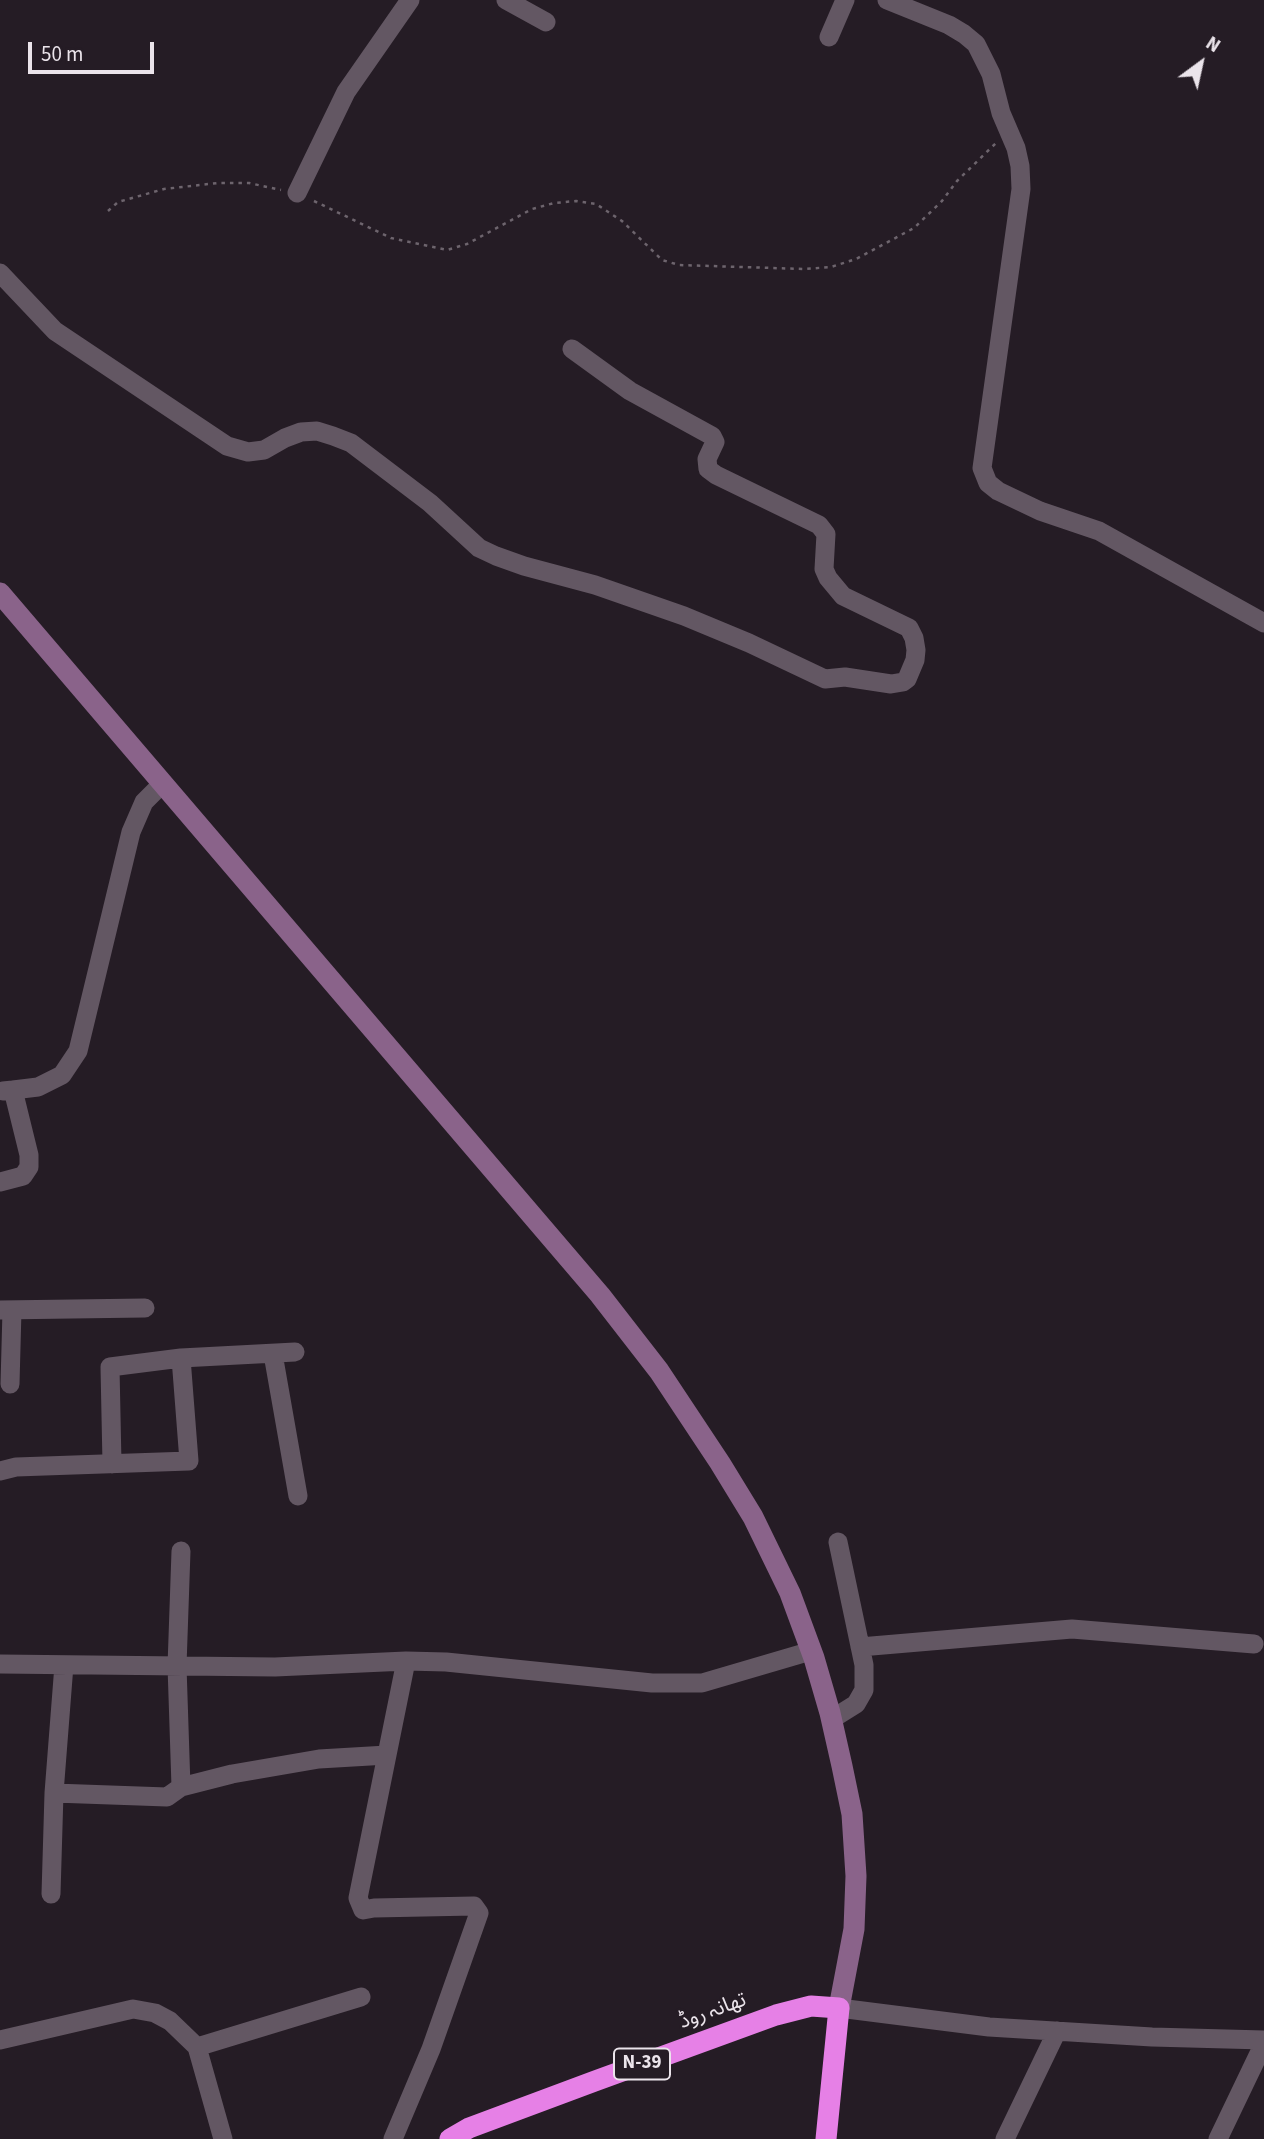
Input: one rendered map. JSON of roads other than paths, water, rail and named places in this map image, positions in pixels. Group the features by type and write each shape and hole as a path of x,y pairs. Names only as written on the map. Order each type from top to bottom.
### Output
{"highway":[{"name":"تھانہ روڈ","path":"450,2139 470,2128 776,2015 811,2006 839,2008"},
{"path":"826,2139 839,2008"}],"main road":[{"path":"0,593 600,1295 659,1371 720,1463 752,1517 790,1593 832,1719 852,1814 856,1876 854,1929 839,2008"}],"street":[{"path":"297,193 346,92 410,0"},
{"path":"506,0 545,22"},
{"path":"829,37 845,0"},
{"path":"887,0 949,25 976,44 990,74 1020,166 1021,190 982,468 988,483 998,491 1040,511 1099,531 1264,623"},
{"path":"0,273 55,331 227,446 248,452 264,450 301,432 325,433 351,443 429,503 479,548 496,556 595,585 684,616 825,679 845,677 891,684 907,679 913,667 916,650 909,628 853,602 828,578 824,569 826,534 819,525 716,475 708,469 707,459 715,442 712,436 631,391 572,349"},
{"path":"0,1182 23,1176 30,1167 7,1091 38,1087 62,1075 78,1051 131,832 144,802 162,784"},
{"path":"10,1384 6,1310 145,1308"},
{"path":"112,1464 110,1367 181,1358 295,1353"},
{"path":"272,1354 298,1496"},
{"path":"0,1471 16,1467 188,1461 181,1358"},
{"path":"832,1719 856,1704 864,1690 864,1665 838,1542"},
{"path":"181,1551 177,1666 181,1787"},
{"path":"860,1647 1072,1629 1254,1644"},
{"path":"0,1664 275,1667 406,1661 446,1662 652,1683 702,1684 811,1651"},
{"path":"393,2139 431,2049 479,1913 474,1906 363,1910 358,1898 406,1661"},
{"path":"51,1894 54,1793 64,1665"},
{"path":"54,1793 167,1797 181,1787 232,1774 319,1759 387,1755"},
{"path":"197,2047 361,1997"},
{"path":"839,2008 989,2027 1264,2042 1218,2139"},
{"path":"0,2040 133,2009 155,2014 170,2021 197,2047 223,2139"},
{"path":"1005,2139 1057,2031"}]}
